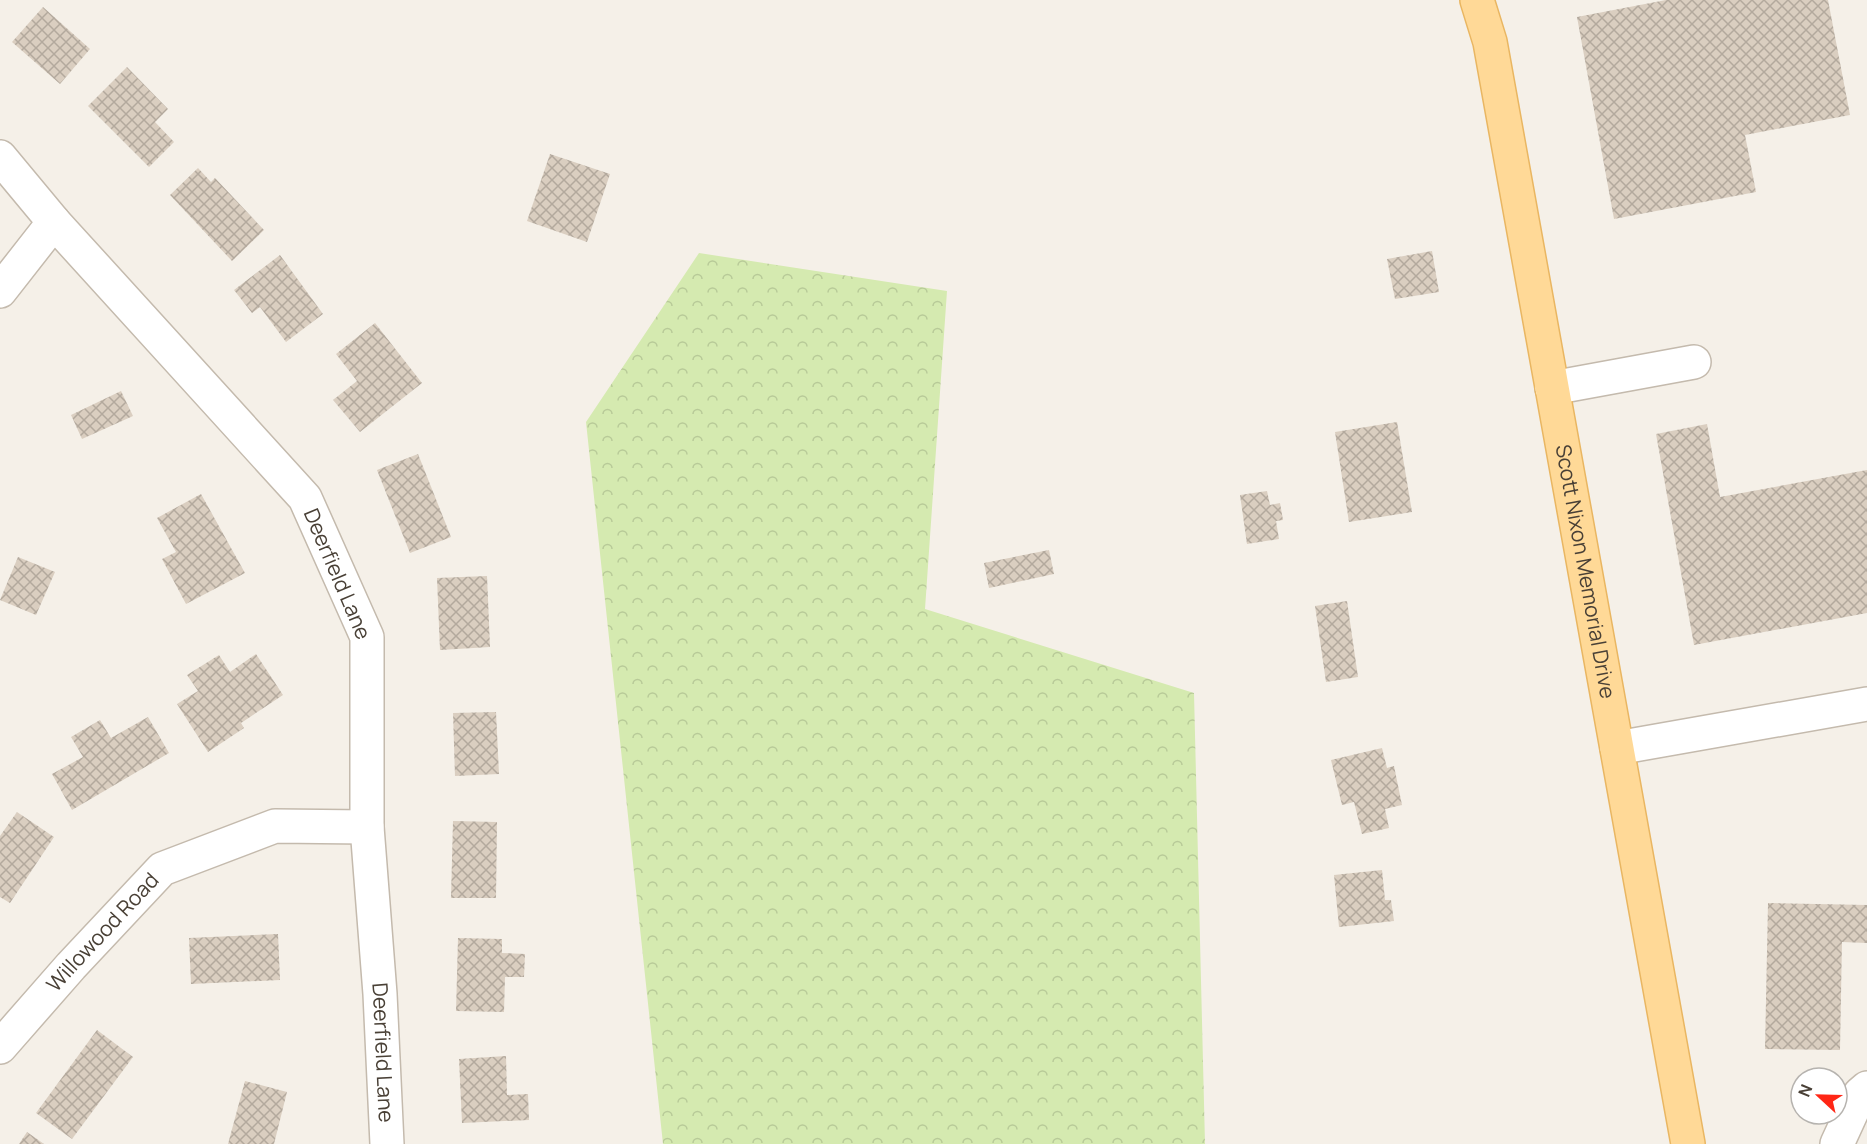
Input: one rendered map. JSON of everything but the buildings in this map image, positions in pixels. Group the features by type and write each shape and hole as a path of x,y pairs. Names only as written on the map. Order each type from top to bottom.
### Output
{"main road":[{"name":"Scott Nixon Memorial Drive","path":"1477,0 1490,42 1688,1144"}],"street":[{"name":"Deerfield Lane","path":"0,157 54,222 305,498 368,637 367,827 380,994 387,1144"},
{"path":"0,291 54,222"},
{"path":"1552,388 1694,362"},
{"path":"1617,748 1867,704"},
{"name":"Willowood Road","path":"0,1047 71,966 162,869 275,826 367,827"},
{"path":"1837,1144 1860,1095 1867,1088"}],"green space":[{"path":"699,253 947,291 925,609 1194,693 1205,1144 663,1144 586,422"}]}
